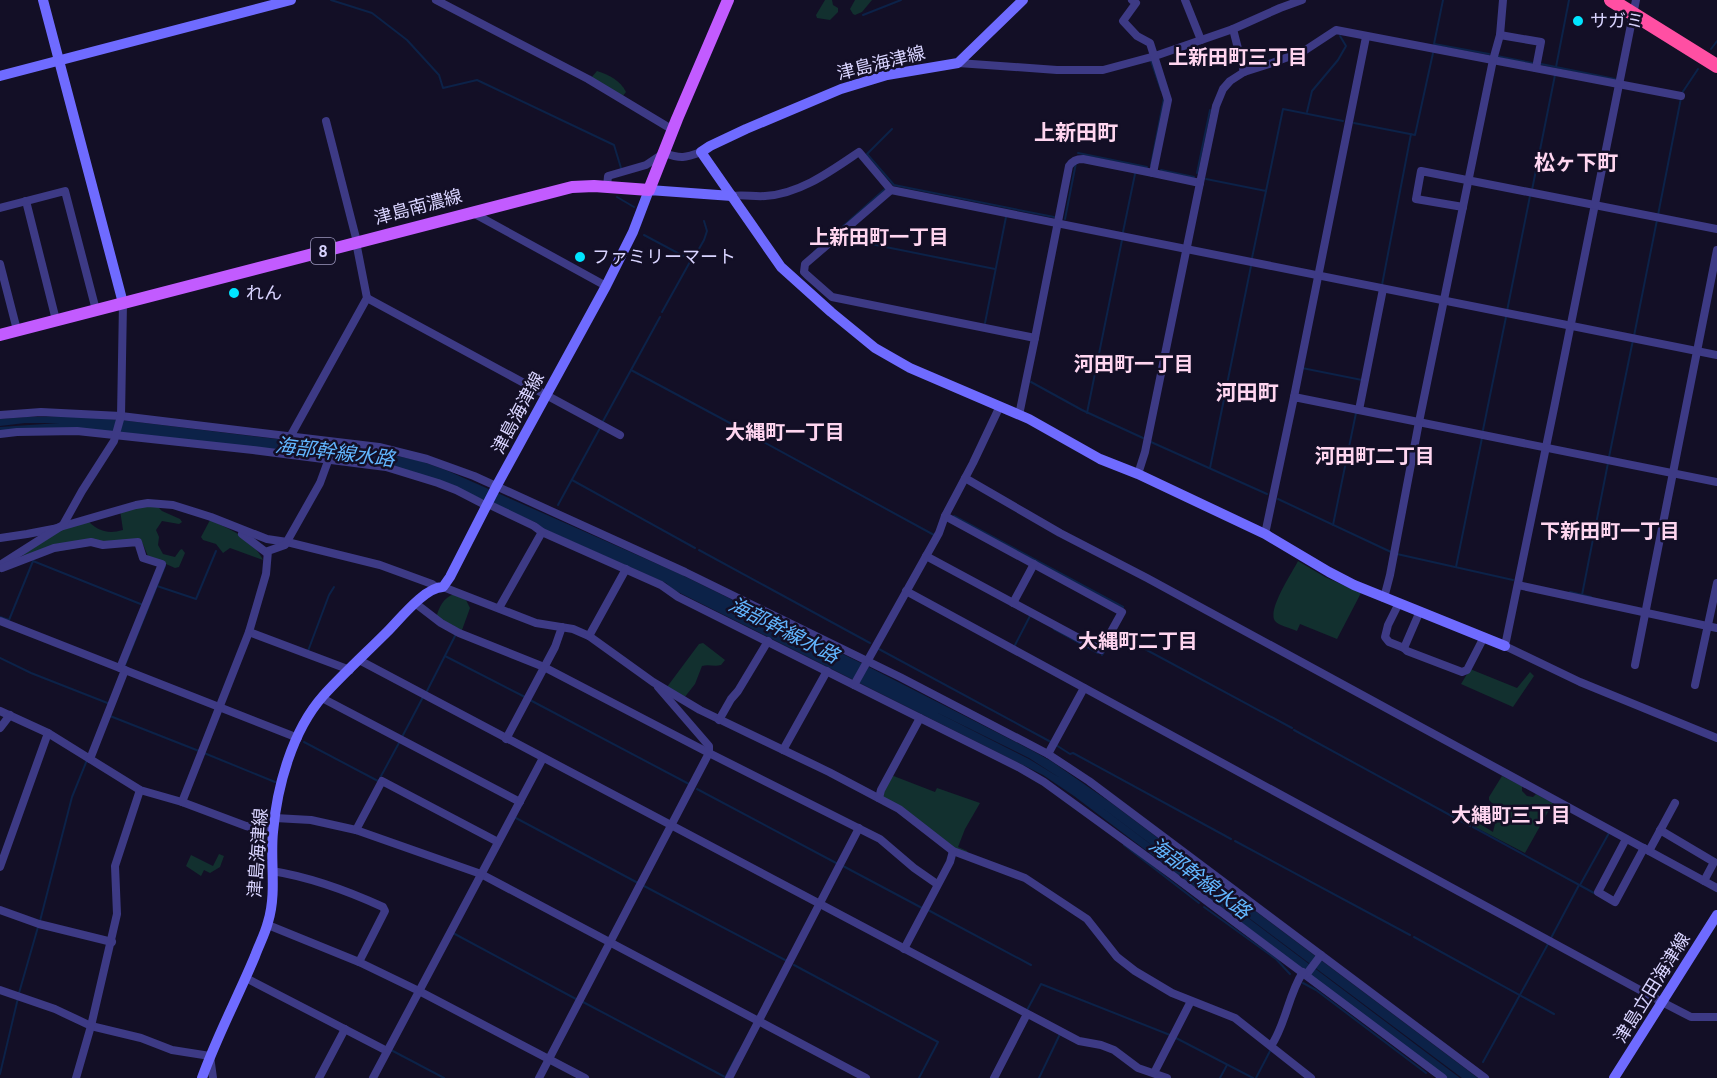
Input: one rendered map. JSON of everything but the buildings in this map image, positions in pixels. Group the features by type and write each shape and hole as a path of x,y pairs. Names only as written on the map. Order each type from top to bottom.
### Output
{"highway":[{"path":"1611,0 1717,66"}],"main road":[{"path":"43,0 123,303"},
{"path":"0,76 291,0"},
{"path":"728,0 649,190 732,196"},
{"path":"958,63 1023,0"},
{"name":"津島海津線","path":"702,152 746,129 842,89 887,75 958,63"},
{"path":"702,152 781,267 875,348 910,368 1019,415 1100,459 1138,474 1265,534 1329,572 1384,598 1505,646"},
{"name":"津島南濃線","path":"0,335 572,187 649,190"},
{"name":"津島海津線","path":"202,1078 268,925 272,904 273,832 283,776 288,759 308,718 322,698 415,603 450,577 606,286 633,232 649,190"},
{"name":"津島立田海津線","path":"1614,1078 1717,915"}],"street":[{"path":"436,0 588,80 673,130"},
{"path":"1132,0 1136,3 1123,21 1137,36 1150,43 1168,100 1153,173"},
{"path":"1185,0 1201,40"},
{"path":"958,63 1057,70 1103,70 1155,56 1233,29 1302,0"},
{"path":"1384,598 1443,301 1500,35 1503,0"},
{"path":"1636,0 1547,448 1505,646 1580,682 1717,738"},
{"path":"1233,29 1244,72"},
{"path":"1138,474 1145,452 1216,105 1230,81 1244,72 1304,51 1336,30 1681,96"},
{"path":"1500,35 1541,42 1536,68"},
{"path":"1265,534 1366,37"},
{"path":"290,437 366,298 356,242 326,121"},
{"path":"607,187 608,177 646,165 664,153 679,158 702,152"},
{"path":"732,196 741,194 765,196 800,187 829,173 859,152 891,190 1717,355"},
{"path":"1019,415 1072,162 1077,159 1200,183"},
{"path":"1463,207 1416,199 1421,171 1717,229"},
{"path":"891,190 806,264 804,272 832,297 1035,338"},
{"path":"0,208 65,191 96,310"},
{"path":"26,201 56,320"},
{"path":"471,212 606,286"},
{"path":"1635,664 1717,250"},
{"path":"0,264 17,330"},
{"path":"1359,410 1383,289"},
{"path":"366,298 620,435"},
{"path":"0,567 63,525 82,490 114,441 120,417 123,303"},
{"path":"1294,397 1717,482"},
{"path":"854,685 939,533 945,516 1000,406"},
{"path":"0,415 41,412 120,417 335,444 379,447 427,459 474,476 496,489 674,567 1048,754 1089,781 1485,1078"},
{"path":"0,434 76,431 253,450 386,467 456,490 534,526 542,532 661,585 678,597 1044,782 1443,1078"},
{"path":"182,802 249,632 266,574 268,550 285,545 287,542 320,483 335,444"},
{"path":"965,478 1059,533 1717,888"},
{"path":"0,538 53,529 118,509 148,503 173,506 211,517 267,539 380,565 536,623 573,629 589,636 653,682 719,720 879,798 953,851 1014,873 1041,888 1087,919 1117,957 1146,978 1191,1001 1235,1018 1311,1078"},
{"path":"926,556 1101,650 1122,612 945,516"},
{"path":"237,529 267,554"},
{"path":"499,608 542,532"},
{"path":"0,567 54,548 90,542 103,545 138,542 143,558 162,564 90,759"},
{"path":"1013,603 1034,564"},
{"path":"589,636 626,569"},
{"path":"1695,684 1717,583"},
{"path":"1518,585 1717,628"},
{"path":"906,591 1662,1002 1691,1017 1717,1017"},
{"path":"415,603 441,623 459,633 544,668 880,838 914,868 938,884"},
{"path":"1399,603 1385,634 1387,641 1407,651 1462,672 1467,670 1484,637"},
{"path":"1404,648 1420,611"},
{"path":"0,621 298,738"},
{"path":"506,739 555,647 562,627"},
{"path":"249,632 350,670"},
{"path":"719,720 768,642"},
{"path":"359,660 1079,1041 1114,1050 1138,1068 1167,1078"},
{"path":"783,750 827,671"},
{"path":"539,1078 709,753 709,746 653,682"},
{"path":"1048,754 1084,688"},
{"path":"322,698 520,802"},
{"path":"0,711 48,733 140,790 182,802 246,826 273,832"},
{"path":"0,728 10,715"},
{"path":"879,798 881,790 920,718"},
{"path":"0,867 48,733"},
{"path":"373,1078 543,758"},
{"path":"356,830 382,781 498,842"},
{"path":"76,1078 91,1026 118,907 115,866 140,790"},
{"path":"1626,839 1598,892 1615,902 1675,803"},
{"path":"275,818 310,820 356,830 481,874 866,1078"},
{"path":"729,1078 860,828"},
{"path":"1660,830 1713,862 1704,881"},
{"path":"904,949 953,851"},
{"path":"272,871 292,874 353,894 383,908 385,911 358,962"},
{"path":"0,910 39,924 111,942"},
{"path":"268,925 358,962 419,991 585,1078"},
{"path":"1270,1046 1278,1035 1297,982 1320,956"},
{"path":"246,978 387,1051"},
{"path":"0,990 91,1026 141,1038 172,1050 210,1056 213,1078"},
{"path":"1154,1073 1191,1001"},
{"path":"994,1078 1027,1014"},
{"path":"319,1078 345,1029"},
{"path":"1296,1078 1300,1070"}],"green space":[{"path":"825,0 832,0 833,5 838,8 838,12 830,20 817,18 816,15"},
{"path":"855,0 872,0 862,12 855,15 850,9"},
{"path":"597,71 621,84 626,92 622,97 591,78"},
{"path":"157,506 182,522 179,524 162,521 156,530 159,537 158,545 163,554 175,557 182,549 185,553 179,567 175,568 148,556 141,540 23,556 24,553 66,526 89,522 109,532 123,530 120,510"},
{"path":"210,520 247,540 263,560 230,548 223,553 216,544 203,540 201,537"},
{"path":"1298,561 1325,577 1361,593 1337,639 1300,624 1297,631 1275,621 1273,616 1277,600"},
{"path":"454,594 465,598 470,608 462,630 459,632 436,618 442,603"},
{"path":"703,643 725,660 721,665 702,666 695,684 684,698 667,687 699,644"},
{"path":"1470,669 1517,688 1530,672 1534,676 1513,707 1461,684"},
{"path":"891,775 935,792 937,788 980,803 958,847 967,851 969,855 955,850 883,797 884,788"},
{"path":"1502,776 1522,786 1522,791 1527,796 1533,797 1536,794 1553,803 1525,853 1473,826 1475,823 1480,824 1493,832 1497,816 1496,807 1489,797"},
{"path":"219,854 224,856 220,867 210,873 204,870 201,876 186,866 191,855 213,866"}],"water":[{"name":"海部幹線水路","path":"73,416 121,420 368,450 421,461 680,574 865,665 1051,761 1110,802 1478,1078 1462,1078 1096,803 1460,1078 1447,1078 1074,796 1043,775 672,589 666,583 542,528 537,523 411,471 118,433 0,431 0,427 59,423 0,426 0,419","holes":["936,712 1029,758 1060,778 1029,759"]}],"waterway":[{"path":"331,0 372,13 407,40 439,75 443,88 477,80 614,145 621,168"},
{"path":"863,15 901,0"},
{"path":"1443,0 1434,44 1489,54"},
{"path":"1556,67 1569,0"},
{"path":"1307,112 1312,91 1338,60 1346,46 1340,36"},
{"path":"1711,49 1717,41"},
{"path":"1354,123 1415,135 1433,53"},
{"path":"1497,56 1532,63"},
{"path":"1151,61 1161,90"},
{"path":"1541,64 1615,79"},
{"path":"1682,93 1698,69"},
{"path":"1532,190 1555,75"},
{"path":"1151,165 1164,98"},
{"path":"1658,215 1681,98"},
{"path":"1206,179 1266,191 1283,109 1343,121"},
{"path":"1197,173 1210,110"},
{"path":"892,129 867,154 894,185 1054,217"},
{"path":"1382,285 1411,134"},
{"path":"1078,153 1147,167"},
{"path":"1065,219 1076,163"},
{"path":"1161,170 1194,177"},
{"path":"1123,232 1135,174"},
{"path":"814,252 885,189"},
{"path":"1252,258 1266,191"},
{"path":"1507,311 1530,196"},
{"path":"617,197 634,207"},
{"path":"985,323 1006,217"},
{"path":"1634,336 1657,220"},
{"path":"692,261 707,231 704,221"},
{"path":"644,235 691,260 662,312"},
{"path":"841,238 995,269"},
{"path":"1087,413 1122,240"},
{"path":"1210,468 1251,266"},
{"path":"660,317 631,370 756,437"},
{"path":"1483,430 1506,317"},
{"path":"1609,457 1633,340"},
{"path":"1302,368 1362,380"},
{"path":"602,423 631,370"},
{"path":"1031,382 1082,410 1143,438"},
{"path":"1333,525 1356,413"},
{"path":"558,505 600,428"},
{"path":"1456,567 1482,438"},
{"path":"758,439 934,535"},
{"path":"1151,442 1267,494"},
{"path":"1582,595 1608,463"},
{"path":"572,480 695,548"},
{"path":"1278,499 1391,552"},
{"path":"954,516 1123,607"},
{"path":"699,550 870,643"},
{"path":"157,586 196,599 216,551"},
{"path":"1397,554 1513,580"},
{"path":"0,617 9,620 33,561 143,605"},
{"path":"125,665 165,566"},
{"path":"308,651 334,587"},
{"path":"1570,592 1591,597"},
{"path":"1014,647 1030,616"},
{"path":"1054,629 1098,653"},
{"path":"1115,633 1292,728"},
{"path":"426,693 456,634"},
{"path":"877,648 1051,742"},
{"path":"1102,655 1106,649"},
{"path":"445,656 525,697"},
{"path":"0,658 31,673 110,704"},
{"path":"402,737 423,697"},
{"path":"530,700 689,784"},
{"path":"110,716 199,751"},
{"path":"1294,730 1470,826"},
{"path":"380,778 400,741"},
{"path":"304,742 378,781"},
{"path":"1056,745 1231,839"},
{"path":"204,753 275,782"},
{"path":"40,921 72,797 87,760"},
{"path":"697,789 838,864"},
{"path":"514,817 638,883"},
{"path":"1473,827 1594,893"},
{"path":"1580,885 1609,833"},
{"path":"1235,841 1410,935"},
{"name":"海部幹線水路","path":"1124,845 1199,903"},
{"path":"843,866 922,908"},
{"path":"1551,938 1579,885"},
{"path":"644,886 787,961"},
{"name":"海部幹線水路","path":"1204,907 1276,959 1290,974"},
{"path":"928,910 1031,965"},
{"path":"19,993 38,927"},
{"path":"453,933 576,999"},
{"path":"1414,937 1554,1014"},
{"path":"1483,1062 1548,944"},
{"path":"794,965 938,1042 919,1078"},
{"path":"1303,983 1316,990 1426,1073"},
{"path":"1026,1012 1041,984 1170,1035"},
{"path":"0,1074 18,998"},
{"path":"583,1002 725,1077"},
{"path":"1039,1078 1060,1034"},
{"path":"1176,1038 1253,1078"},
{"path":"391,1050 444,1078"},
{"path":"1256,1078 1270,1051"},
{"path":"725,1078 738,1053"},
{"path":"1220,1078 1227,1065"}],"place":[{"name":"サガミ","path":"1578,21"},
{"name":"ファミリーマート","path":"580,257"},
{"name":"れん","path":"234,293"}],"district":[{"name":"上新田町三丁目","path":"1238,57"},
{"name":"上新田町","path":"1076,133"},
{"name":"松ヶ下町","path":"1576,163"},
{"name":"上新田町一丁目","path":"879,237"},
{"name":"河田町一丁目","path":"1134,364"},
{"name":"河田町","path":"1247,393"},
{"name":"大縄町一丁目","path":"785,432"},
{"name":"河田町二丁目","path":"1375,456"},
{"name":"下新田町一丁目","path":"1610,531"},
{"name":"大縄町二丁目","path":"1138,641"},
{"name":"大縄町三丁目","path":"1511,815"}]}
